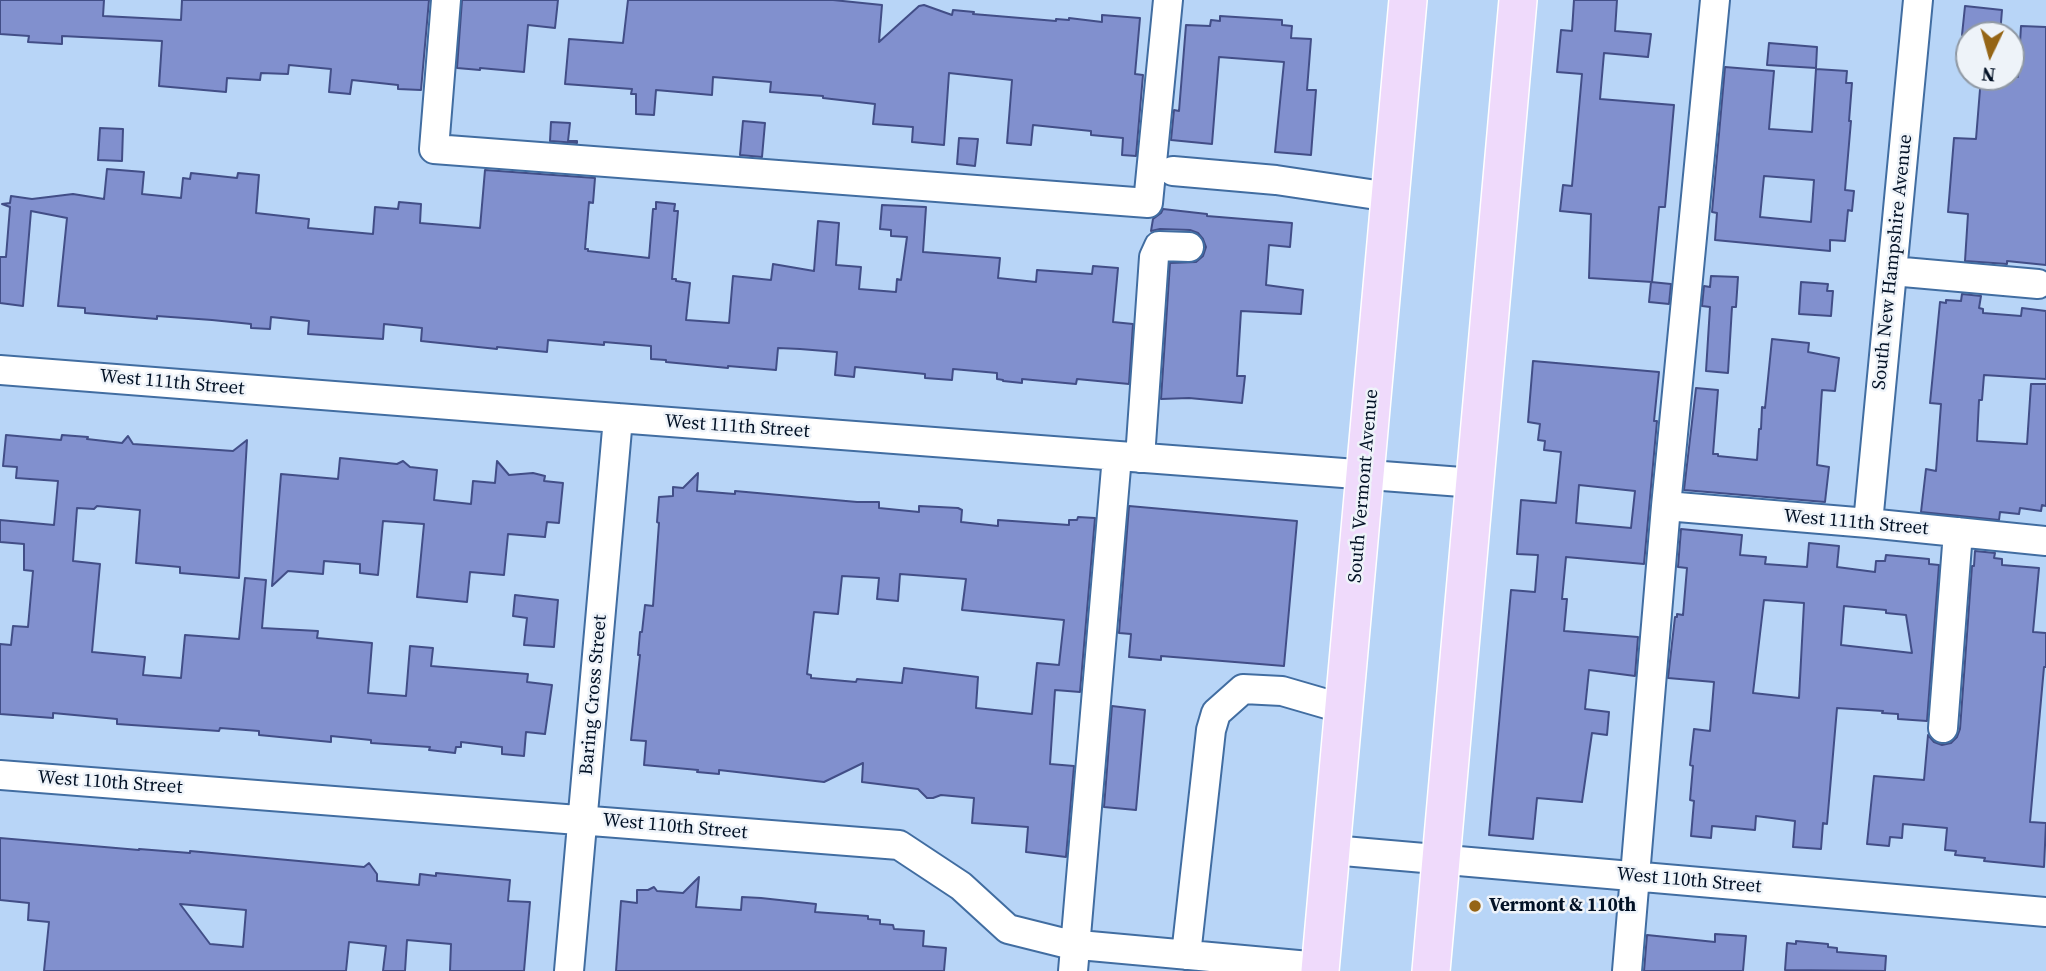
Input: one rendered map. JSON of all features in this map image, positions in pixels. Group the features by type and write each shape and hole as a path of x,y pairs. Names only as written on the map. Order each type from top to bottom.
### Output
{"main road":[{"name":"South Vermont Avenue","path":"1320,969 1408,0"},
{"path":"1431,971 1518,0"}],"street":[{"path":"446,0 434,149 1147,203 1168,0"},
{"path":"1627,971 1666,506 1715,0"},
{"name":"South New Hampshire Avenue","path":"1868,523 1919,0"},
{"path":"1173,171 1276,180 1390,197"},
{"path":"1074,958 1128,457 1154,257 1159,246 1188,247"},
{"path":"1892,271 2038,284"},
{"name":"West 111th Street","path":"0,370 1475,483"},
{"name":"Baring Cross Street","path":"569,971 618,418"},
{"name":"West 111th Street","path":"1666,506 2046,541"},
{"path":"1944,728 1958,532"},
{"path":"1186,954 1210,739 1216,713 1243,689 1282,691 1344,709"},
{"name":"West 110th Street","path":"0,775 899,845 961,886 1008,929 1074,958 1186,954 1320,969"},
{"name":"West 110th Street","path":"1332,850 2046,912"}],"building":[{"path":"0,0 104,0 103,16 181,20 182,0 429,0 421,90 398,89 398,85 352,80 350,94 329,92 331,69 289,65 288,74 261,73 260,80 227,78 226,92 159,86 162,41 62,36 62,44 28,42 29,36 0,34"},
{"path":"462,0 558,0 555,28 528,25 524,72 457,68"},
{"path":"628,0 833,0 882,5 879,42 919,6 924,5 952,15 953,10 1056,21 1069,18 1102,22 1102,15 1140,18 1135,74 1143,75 1136,156 1122,155 1123,138 1091,135 1091,131 1033,125 1031,145 1007,143 1012,80 949,73 944,145 912,142 913,127 873,124 875,104 770,92 771,82 713,77 712,95 656,90 654,115 636,114 636,94 631,94 632,89 565,84 569,39 623,43"},
{"path":"1574,0 1617,0 1615,31 1651,34 1648,57 1604,53 1600,99 1674,105 1665,207 1659,207 1652,282 1589,278 1591,214 1560,211 1563,185 1572,186 1582,74 1557,72 1561,30 1572,31"},
{"path":"1965,6 2002,10 2001,21 1963,21"},
{"path":"1220,16 1282,20 1282,25 1292,26 1291,38 1311,39 1307,90 1316,90 1311,155 1275,152 1284,62 1219,57 1212,144 1171,140 1174,110 1179,111 1186,25 1210,26 1211,20 1220,21"},
{"path":"2025,26 2046,27 2046,265 1965,261 1968,214 1948,212 1954,138 1976,139 1980,91 2025,91"},
{"path":"1769,43 1817,47 1816,68 1767,65"},
{"path":"1725,67 1774,71 1769,129 1812,132 1816,69 1847,71 1846,83 1852,83 1845,190 1854,191 1852,211 1848,210 1845,241 1830,240 1830,251 1715,240 1717,213 1712,212","holes":["1764,176 1814,180 1811,222 1760,217"]},
{"path":"743,121 765,123 762,157 740,155"},
{"path":"551,122 570,123 568,141 577,143 550,141"},
{"path":"100,128 123,129 122,161 98,160"},
{"path":"959,138 978,139 975,166 957,164"},
{"path":"107,169 144,172 142,194 181,198 183,178 190,179 191,173 237,178 238,173 259,175 256,213 309,219 308,228 373,234 375,207 398,209 399,202 421,204 420,223 480,228 485,170 595,178 593,203 589,202 585,249 649,258 653,209 656,209 656,202 675,204 674,211 678,211 672,279 690,283 686,320 729,323 733,276 771,280 773,264 814,271 818,221 839,223 836,265 861,267 859,289 896,292 897,279 901,280 907,237 891,236 891,230 880,229 882,205 926,207 923,252 1000,258 998,278 1036,282 1037,270 1092,274 1093,266 1118,268 1113,322 1133,324 1129,384 1077,379 1076,384 1022,379 1022,383 997,379 997,373 953,369 952,380 925,378 925,374 855,367 854,377 835,375 837,352 800,349 778,348 776,370 728,368 651,359 651,346 548,340 547,352 421,341 422,328 384,324 383,339 308,334 309,321 271,317 270,329 212,320 85,313 85,308 58,306 67,218 31,211 23,306 0,303 0,257 6,257 10,207 2,204 10,203 11,196 32,199 73,194 104,199"},
{"path":"1163,209 1207,216 1292,223 1290,247 1269,245 1266,285 1303,290 1301,314 1241,311 1237,376 1245,376 1242,403 1189,398 1161,399 1170,263 1196,262 1203,256 1206,247 1198,233 1190,230 1151,231 1153,219"},
{"path":"1711,276 1738,277 1736,307 1732,307 1728,373 1706,371 1710,307 1702,306 1704,286 1710,287"},
{"path":"1651,282 1671,284 1669,304 1649,302"},
{"path":"1801,282 1828,284 1827,291 1833,291 1831,316 1799,314"},
{"path":"1962,294 1981,296 1979,308 1983,309 1983,313 2021,316 2022,308 2046,311 2046,379 1984,375 1982,400 1979,400 1977,441 2027,444 2031,384 2046,384 2046,506 2042,505 2041,511 2020,508 2019,514 2000,512 1999,520 1921,512 1926,469 1936,471 1941,404 1930,403 1940,302 1961,301"},
{"path":"1772,339 1809,343 1808,352 1839,358 1835,391 1822,390 1817,465 1829,467 1825,502 1684,490 1696,388 1718,390 1713,454 1757,460"},
{"path":"1533,361 1659,372 1644,564 1566,557 1562,599 1567,599 1564,631 1638,637 1635,676 1589,670 1585,709 1609,712 1607,735 1592,733 1582,802 1537,798 1533,839 1489,835 1511,590 1535,592 1538,555 1517,554 1521,500 1556,503 1561,452 1544,450 1545,441 1538,440 1540,424 1528,422","holes":["1579,485 1635,491 1631,528 1576,523"]},
{"path":"6,435 61,440 62,435 122,443 128,436 133,444 233,451 247,440 239,578 180,573 180,567 136,563 140,510 97,506 94,509 77,508 73,561 100,564 92,652 145,657 143,675 181,678 185,635 239,639 245,578 266,580 262,628 318,631 317,638 372,643 368,693 406,696 410,646 433,648 431,666 528,674 527,682 552,685 545,734 526,732 524,756 502,754 502,747 461,742 461,747 456,747 455,753 429,750 430,747 371,743 371,740 331,736 331,742 259,735 259,731 117,724 117,719 53,713 53,718 0,714 0,644 11,645 13,626 28,627 33,571 24,570 24,544 0,542 0,520 54,525 58,481 16,478 17,467 3,466"},
{"path":"340,458 397,464 403,461 410,467 437,470 434,500 471,504 473,481 495,483 497,461 509,475 533,473 545,476 544,481 563,483 559,523 547,522 545,537 508,534 504,575 470,572 467,602 417,597 424,524 383,521 378,575 360,573 360,564 324,561 323,574 288,571 272,586 281,474 338,479"},
{"path":"698,473 697,491 735,494 735,491 879,502 879,508 919,512 919,506 958,508 962,510 961,522 998,526 998,520 1069,525 1069,520 1077,520 1078,517 1095,518 1080,692 1055,690 1050,764 1074,766 1066,857 1026,852 1028,827 972,823 974,798 941,795 927,798 918,789 862,782 863,763 824,782 644,765 646,741 631,740 640,632 645,605 653,606 659,497 673,496 673,487 683,488","holes":["900,574 966,579 962,610 1064,620 1059,665 1037,663 1032,714 976,708 978,677 904,668 902,683 811,678 811,675 807,674 814,612 838,614 842,576 879,578 877,599 898,601"]},
{"path":"1129,506 1297,521 1284,666 1161,656 1161,660 1129,657 1131,634 1119,633"},
{"path":"1681,529 1742,535 1740,555 1766,557 1765,564 1807,567 1809,543 1839,546 1837,567 1875,572 1876,561 1885,561 1886,555 1929,559 1929,564 1939,565 1927,721 1898,719 1898,714 1882,713 1883,711 1837,708 1827,824 1823,823 1821,849 1793,847 1795,821 1756,816 1755,830 1712,826 1711,838 1691,836 1694,801 1690,800 1693,766 1690,765 1694,729 1710,731 1714,682 1668,678 1675,617 1677,614 1683,615 1687,568 1678,567","holes":["1764,600 1804,603 1799,698 1753,693","1844,606 1906,615 1912,653 1841,645"]},
{"path":"1975,551 1995,553 1994,558 2002,559 2002,565 2039,568 2033,632 2046,633 2046,667 2030,822 2046,823 2044,867 1955,855 1956,851 1945,850 1947,828 1903,824 1902,838 1890,837 1889,846 1867,844 1874,776 1924,780 1928,735 1934,742 1942,745 1951,743 1960,729"},
{"path":"515,595 558,600 554,647 524,645 527,618 513,616"},
{"path":"1112,706 1145,710 1136,810 1104,807"},
{"path":"0,838 139,850 190,851 364,867 369,863 377,874 377,881 419,885 420,874 436,876 436,873 510,880 508,901 530,902 524,971 450,971 451,944 407,940 405,971 383,971 386,946 349,942 346,971 44,971 49,922 28,920 29,903 0,900","holes":["180,904 246,910 243,947 210,944"]},
{"path":"699,877 696,907 741,910 742,897 761,898 816,904 815,912 868,916 868,919 880,920 880,924 893,925 894,929 924,931 923,946 946,948 944,971 616,971 621,901 637,903 637,890 654,887 657,891 683,893"},
{"path":"1715,934 1746,936 1743,971 1644,971 1647,935 1715,942"},
{"path":"1796,941 1828,944 1828,947 1837,948 1837,952 1886,956 1885,971 1785,970 1787,943 1796,944"}],"place":[{"name":"Vermont & 110th","path":"1475,906"}]}
